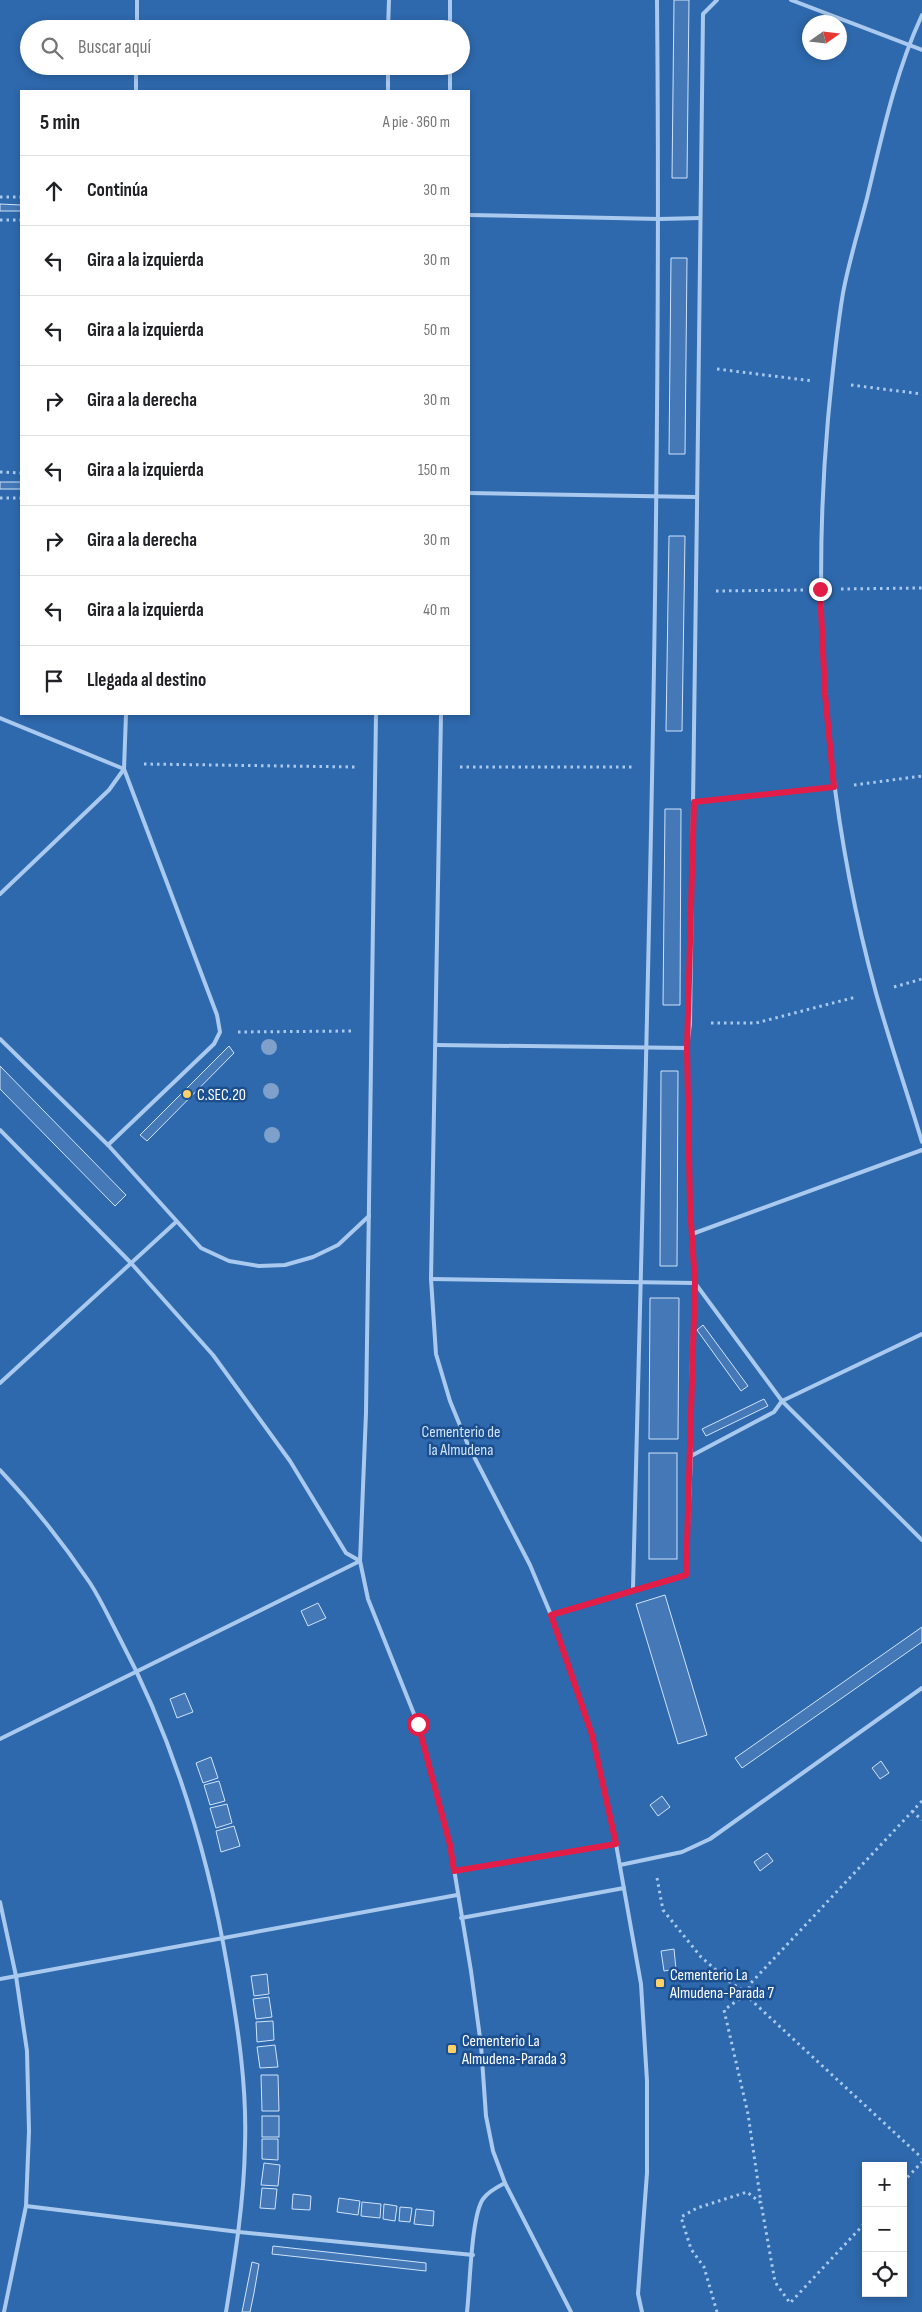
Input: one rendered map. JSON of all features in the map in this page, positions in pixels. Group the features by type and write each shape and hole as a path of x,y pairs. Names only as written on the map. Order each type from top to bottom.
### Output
{"lane":[{"path":"137,0 137,20"},
{"path":"388,20 389,0"},
{"path":"450,0 450,20"},
{"path":"633,1589 641,1282 656,496 659,219 657,0"},
{"path":"551,1615 633,1589 686,1575 691,1456 690,1383 695,1283 687,1048 690,1024 694,802 703,14 717,0"},
{"path":"791,0 922,50"},
{"path":"922,15 908,45 887,118 843,292 823,481 820,589 825,694 834,787 853,892 876,992 922,1142"},
{"path":"136,75 136,90"},
{"path":"388,75 388,90"},
{"path":"450,75 450,90"},
{"path":"470,215 659,219 700,218"},
{"path":"470,493 696,497"},
{"path":"108,1145 214,1044 220,1032 217,1015 124,769 126,715"},
{"path":"376,715 366,1412 360,1561 368,1599 418,1724 450,1845 481,2045 486,2116 493,2151 505,2183 571,2312"},
{"path":"441,715 431,1279 436,1354 450,1401 468,1445 530,1565 551,1615 592,1735 616,1844 641,1984 647,2081 646,2173 638,2294 642,2312"},
{"path":"0,718 124,769"},
{"path":"0,894 109,790 124,769"},
{"path":"0,1039 108,1145 201,1248 229,1262 259,1266 285,1265 313,1257 338,1245 368,1216"},
{"path":"436,1045 687,1048"},
{"path":"0,1130 131,1263 213,1355 290,1461 346,1552 360,1561"},
{"path":"692,1234 922,1150"},
{"path":"0,1384 176,1222"},
{"path":"431,1279 695,1283"},
{"path":"695,1283 782,1401 922,1540"},
{"path":"691,1456 774,1412 782,1401 922,1334"},
{"path":"0,1470 35,1508 91,1585 137,1671 174,1758 207,1866 223,1939 241,2042 245,2144 239,2232 226,2312"},
{"path":"0,1739 360,1561"},
{"path":"620,1865 682,1852 710,1839 922,1688"},
{"path":"454,1871 616,1844"},
{"path":"462,1918 624,1888"},
{"path":"0,1979 457,1895"},
{"path":"0,1902 16,1976 27,2051 29,2130 26,2206 4,2312"},
{"path":"467,2312 475,2221 482,2200 492,2190 505,2183"},
{"path":"26,2206 239,2232 473,2255"}],"path":[{"path":"0,197 20,197"},
{"path":"0,220 20,220"},
{"path":"0,472 20,472"},
{"path":"0,498 20,498"},
{"path":"124,769 149,763 375,767"},
{"path":"440,767 651,767"},
{"path":"694,802 922,776"},
{"path":"690,1024 756,1023 922,980"},
{"path":"220,1032 372,1031"},
{"path":"922,1801 750,1984 748,1993 750,2000 922,2158"},
{"path":"912,1811 922,1820"},
{"path":"653,1858 663,1910 700,1957 731,1983 748,1993"},
{"path":"748,1993 724,2010 748,2114 775,2282 790,2303 862,2226"},
{"path":"907,2178 922,2162"},
{"path":"717,2312 704,2267 691,2249 681,2217 697,2208 747,2192 762,2203"}],"green space":[{"name":"Cementerio de la Almudena","path":"0,0 922,0 922,2312 0,2312"}],"building":[{"path":"674,0 689,0 687,178 672,178"},
{"path":"0,204 20,205 20,211 0,211"},
{"path":"671,258 687,258 685,454 669,454"},
{"path":"0,482 20,482 20,489 0,489"},
{"path":"669,536 685,536 682,731 666,731"},
{"path":"665,809 681,809 680,1005 663,1005"},
{"name":"C.SEC.20","path":"229,1046 234,1053 147,1141 140,1135"},
{"path":"0,1066 126,1195 115,1206 0,1089"},
{"path":"661,1071 678,1071 677,1266 660,1266"},
{"path":"650,1298 679,1298 678,1439 649,1439"},
{"path":"703,1325 748,1386 741,1391 697,1330"},
{"path":"764,1399 768,1406 706,1436 702,1429"},
{"path":"649,1453 677,1453 677,1559 649,1559"},
{"path":"665,1595 707,1735 678,1744 636,1604"},
{"path":"318,1603 326,1618 308,1626 301,1611"},
{"path":"922,1627 922,1642 742,1768 735,1758"},
{"path":"185,1693 193,1712 177,1718 170,1699"},
{"path":"211,1757 218,1778 203,1783 196,1763"},
{"path":"881,1761 889,1773 880,1779 872,1768"},
{"path":"219,1781 225,1801 210,1805 204,1785"},
{"path":"662,1796 670,1807 658,1816 650,1805"},
{"path":"227,1804 232,1823 216,1828 210,1808"},
{"path":"234,1826 240,1846 221,1852 216,1831"},
{"path":"767,1853 773,1861 760,1871 754,1862"},
{"path":"674,1949 676,1969 664,1971 661,1951"},
{"path":"267,1974 269,1994 254,1996 251,1976"},
{"path":"269,1997 272,2017 256,2019 253,1999"},
{"path":"273,2021 274,2040 257,2042 256,2022"},
{"path":"275,2045 278,2067 260,2068 257,2047"},
{"path":"261,2075 278,2075 279,2111 262,2111"},
{"path":"262,2116 279,2116 279,2137 262,2137"},
{"path":"262,2139 278,2139 278,2160 262,2159"},
{"path":"264,2163 280,2165 278,2186 261,2185"},
{"path":"262,2188 277,2189 275,2209 260,2208"},
{"path":"293,2194 311,2196 310,2210 292,2209"},
{"path":"339,2198 360,2201 358,2215 337,2212"},
{"path":"362,2202 381,2204 380,2218 361,2216"},
{"path":"384,2204 397,2206 395,2221 383,2219"},
{"path":"400,2207 412,2208 410,2222 399,2221"},
{"path":"416,2209 434,2211 433,2226 414,2224"},
{"path":"273,2246 426,2263 426,2271 272,2254"},
{"path":"252,2262 259,2264 254,2293 250,2312 242,2312"}],"place":[{"name":"C.SEC.20","path":"187,1094"},
{"name":"Cementerio La Almudena-Parada 7","path":"660,1983"},
{"name":"Cementerio La Almudena-Parada 3","path":"452,2049"}],"route":[{"path":"418,1724 450,1845 454,1871 616,1844 592,1735 551,1615 633,1589 686,1575 691,1456 690,1383 695,1283 690,1206 687,1048 690,1024 694,802 834,787 825,694 820,589"}]}
